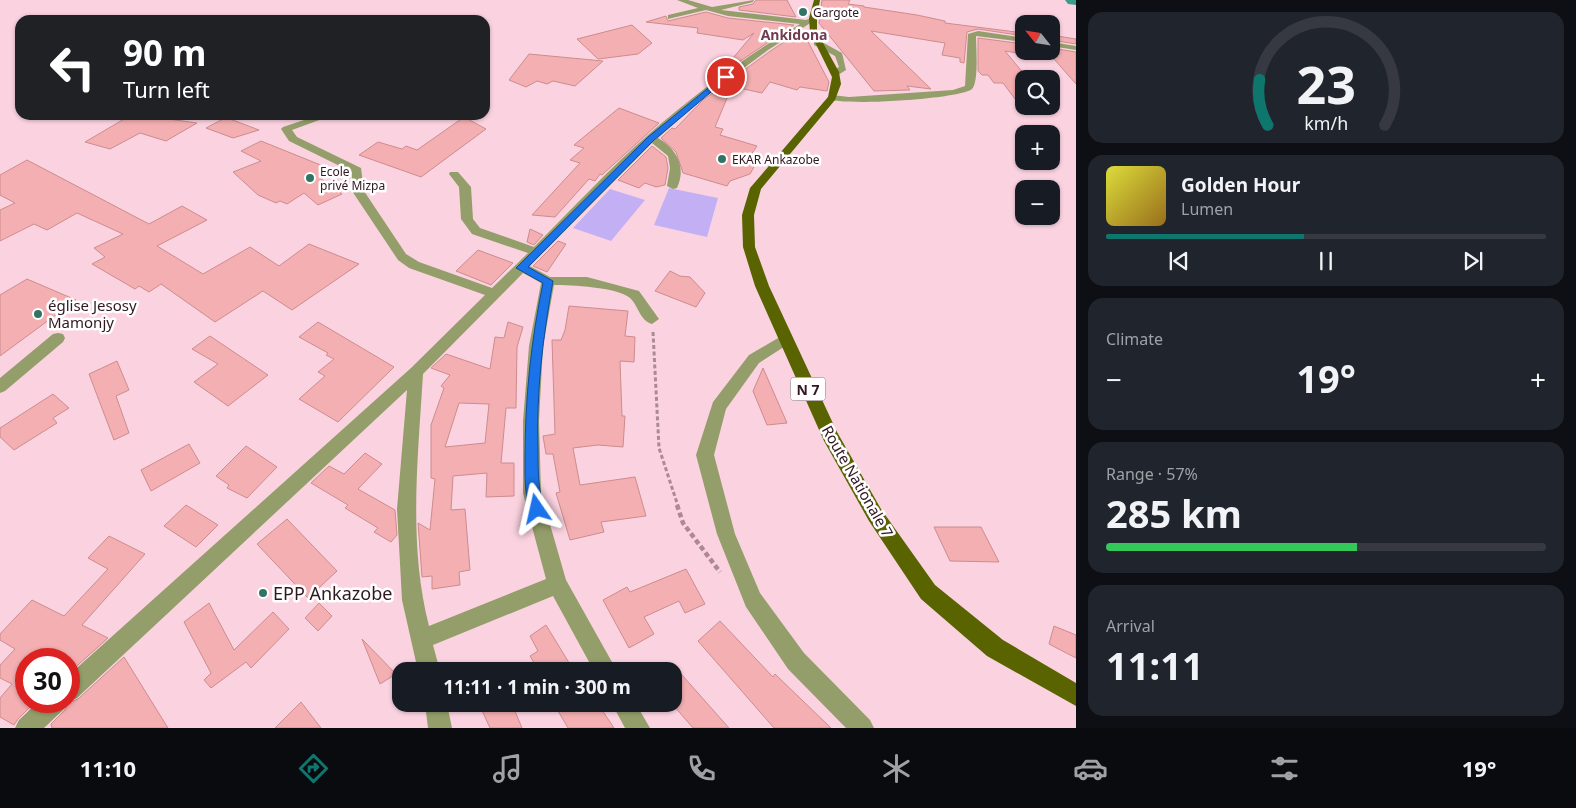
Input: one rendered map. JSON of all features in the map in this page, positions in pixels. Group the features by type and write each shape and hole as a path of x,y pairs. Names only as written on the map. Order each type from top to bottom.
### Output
{"main road":[{"path":"817,0 809,21 817,43 835,73 837,80 832,98"},
{"name":"Route Nationale 7","path":"832,98 756,188 748,215 748,247 762,286 784,339 830,436 875,515 928,592 995,648 1076,695"}],"street":[{"path":"680,0 728,14 809,21"},
{"path":"672,17 751,1"},
{"path":"80,680 416,372 651,138 699,97 765,48 809,21"},
{"path":"832,98 849,100 954,93 968,88 971,83 972,34 978,33 1015,39"},
{"path":"1060,45 1076,48"},
{"path":"313,120 286,129 293,139 357,170 358,191 402,257 414,265 495,294"},
{"path":"651,138 668,147 673,153 676,165 673,186"},
{"path":"454,174 465,187 467,219 476,231 537,252"},
{"path":"521,268 548,281 587,281 634,294 652,319"},
{"path":"548,281 536,346 531,421 532,493 557,584 601,662"},
{"path":"0,387 58,338"},
{"path":"784,339 754,359 719,407 705,455 726,534 753,600 796,661 862,728"},
{"path":"416,372 406,509 412,600 427,662"},
{"path":"421,640 557,584"},
{"path":"437,712 440,728"},
{"path":"628,712 638,728"},
{"path":"27,728 43,713"}],"path":[{"path":"652,319 659,448 683,523 722,576"}],"shaded area":[{"path":"669,188 718,198 707,237 654,225"},
{"path":"610,189 645,200 611,241 573,228"}],"building":[{"path":"756,0 787,0 796,17 739,10 739,7 753,4"},
{"path":"822,0 850,0 848,4 917,15 945,21 945,23 1015,32 1015,35 978,29 967,32 964,63 960,62 960,58 942,55 945,43 871,31 931,89 907,86 910,90 874,91 819,23"},
{"path":"706,12 728,18 794,25 718,76 754,33 743,40 697,33 698,28 646,22 666,16 668,21"},
{"path":"632,25 652,43 638,54 598,59 577,39"},
{"path":"802,30 829,82 827,91 800,87 797,90 770,82 762,93 739,88 727,98 715,127 723,129 720,135 757,146 750,156 754,167 750,174 730,181 727,186 683,173 676,152 661,138 672,128 675,129 703,100"},
{"path":"1060,36 1076,39 1076,44 1060,41"},
{"path":"978,38 1015,43 1015,53 1005,51 1021,70 1015,70 1015,99 1003,83 994,83 988,75 982,75 978,71"},
{"path":"1060,49 1076,52 1076,84 1055,60 1060,60"},
{"path":"529,54 603,61 575,86 553,81 547,84 537,81 526,87 509,80"},
{"path":"619,108 659,123 602,175 600,174 595,181 589,179 555,217 532,215 580,163 570,160 584,148 574,145"},
{"path":"122,120 176,120 197,123 166,141 140,133 110,149 85,142"},
{"path":"221,120 233,120 259,130 233,138 206,128"},
{"path":"460,120 470,120 486,129 421,177 359,155 378,142 402,149 406,146 417,150"},
{"path":"261,141 333,170 320,178 342,194 318,205 304,193 287,204 280,201 276,203 258,195 233,172 261,161 241,151"},
{"path":"652,146 666,157 668,168 665,185 656,187 645,183 639,188 618,180"},
{"path":"27,160 149,224 182,206 207,220 157,246 203,274 250,247 279,266 309,244 359,264 292,310 263,291 215,322 161,284 149,292 139,286 135,289 92,264 105,257 94,248 123,234 77,213 47,230 34,224 0,241 0,210 15,203 0,195 0,175"},
{"path":"530,229 543,235 534,245 527,242"},
{"path":"558,241 566,244 547,272 533,266"},
{"path":"478,250 513,263 491,285 456,271"},
{"path":"670,271 680,276 690,277 705,293 696,307 655,291"},
{"path":"27,279 76,300 0,356 0,295"},
{"path":"569,306 628,311 625,336 635,337 634,362 620,361 622,416 625,416 623,447 598,445 573,448 580,485 635,477 646,516 601,522 604,532 570,540 556,493 560,492 553,454 546,454 543,436 555,434 552,340 561,340 565,330"},
{"path":"318,322 394,367 338,422 299,399 325,376 318,372 334,359 326,355 328,353 299,337"},
{"path":"508,322 523,327 517,347 516,408 506,408 501,463 514,463 514,496 486,497 487,473 453,476 451,510 465,509 470,570 459,572 460,585 432,589 432,576 422,577 418,523 430,530 435,479 431,478 431,425 444,388 441,386 450,375 431,368 446,354 490,369 495,337 504,338","holes":["459,403 489,404 485,443 445,447"]},
{"path":"210,336 268,375 228,406 194,382 218,364 192,349"},
{"path":"117,361 129,390 116,396 129,433 114,440 89,374"},
{"path":"763,368 787,423 767,425 753,391"},
{"path":"53,394 69,408 53,418 57,423 14,450 0,437 0,428"},
{"path":"189,444 200,463 151,491 141,470"},
{"path":"246,446 277,467 247,498 227,488 229,485 216,476"},
{"path":"365,453 382,464 358,489 395,510 397,535 391,542 374,532 378,528 345,508 348,505 311,483 329,466 344,474"},
{"path":"186,505 218,525 196,547 164,526"},
{"path":"287,519 337,571 308,598 257,544"},
{"path":"934,527 981,527 999,562 950,561"},
{"path":"109,536 145,554 82,625 108,638 80,663 80,648 15,649 0,640 0,634 32,600 64,616 108,569 88,558"},
{"path":"686,569 705,604 685,613 679,601 644,617 654,634 629,648 603,600 627,587 630,592"},
{"path":"209,603 234,650 273,612 289,629 251,668 246,662 211,688 204,680 211,673 184,622"},
{"path":"319,603 332,616 318,631 305,618"},
{"path":"720,621 773,677 775,674 831,728 774,728 698,641"},
{"path":"546,625 569,662 534,662 530,656 538,651 530,636"},
{"path":"1054,626 1076,635 1076,658 1049,644"},
{"path":"362,639 392,670 392,676 380,684"},
{"path":"15,649 15,713 24,713 14,725 0,717 0,698 12,684 0,678 0,665"},
{"path":"124,657 168,728 52,728 51,724 62,713 80,713 80,697"},
{"path":"682,675 729,728 693,728 679,712 682,712"},
{"path":"301,702 321,728 275,728"},
{"path":"483,712 515,712 522,728 490,728"},
{"path":"559,712 603,712 614,728 568,728"}],"place":[{"name":"Gargote","path":"803,12"},
{"name":"EKAR Ankazobe","path":"722,159"},
{"name":"Ecole privé Mizpa","path":"310,178"},
{"name":"église Jesosy Mamonjy","path":"38,314"},
{"name":"EPP Ankazobe","path":"263,593"}],"district":[{"name":"Ankidona","path":"794,34"}],"route":[{"path":"537,509 532,493 531,421 536,346 548,281 521,268 651,138 699,97 726,77"}]}
